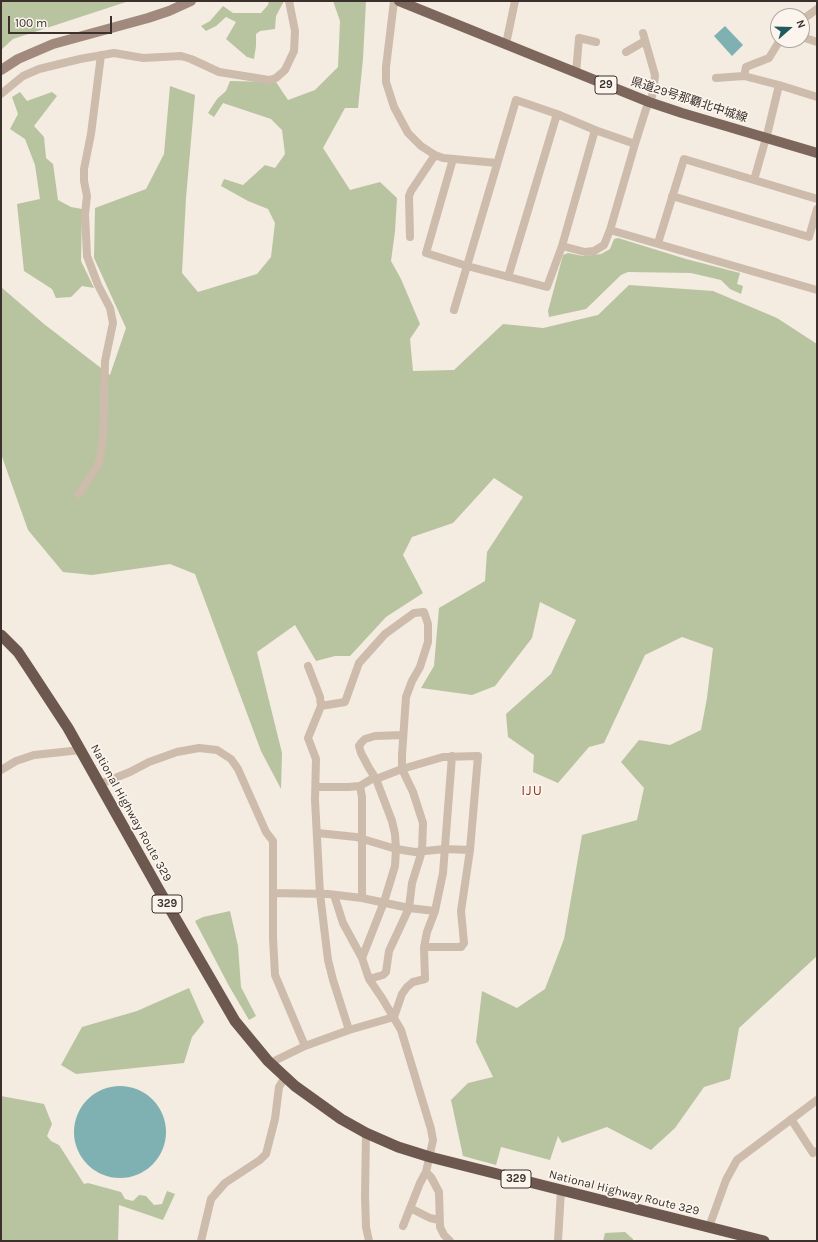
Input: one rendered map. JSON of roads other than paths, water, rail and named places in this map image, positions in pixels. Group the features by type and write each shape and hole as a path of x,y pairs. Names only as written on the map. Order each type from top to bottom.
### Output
{"highway":[{"name":"National Highway Route 329","path":"1,635 18,652 81,750 235,1021 251,1042 285,1077 341,1119 366,1133 398,1147 430,1157 764,1241"}],"main road":[{"path":"1,70 18,59 53,44 148,18 169,11 191,1"},
{"name":"県道29号那覇北中城線","path":"399,1 649,102 817,153"}],"street":[{"path":"1,94 23,76 39,70 114,53 143,58 181,56 219,72 269,80 276,78 285,70 294,51 295,30 289,1"},
{"path":"394,1 386,67 386,82 394,106 408,133 421,146 435,156 453,159 497,162"},
{"path":"506,44 515,1"},
{"path":"562,246 585,252 594,251 604,245 610,230 635,144 652,96 655,75 643,33"},
{"path":"576,73 579,38 596,42"},
{"path":"626,52 645,41"},
{"path":"744,76 746,67 769,58 775,48"},
{"path":"79,494 99,463 103,439 105,361 113,323 110,308 98,285 87,256 85,214 88,196 84,181 84,169 91,134 101,55"},
{"path":"716,78 744,76 817,97"},
{"path":"754,180 779,85"},
{"path":"454,310 516,100 635,144"},
{"path":"508,277 557,114"},
{"path":"453,159 426,253 467,266 547,287 562,246 595,130"},
{"path":"410,238 409,196 435,156"},
{"path":"658,243 684,159 817,199"},
{"path":"672,196 809,237 817,208"},
{"path":"610,230 817,290"},
{"path":"320,706 345,702 359,663 385,634 414,613 424,612 428,624 428,642 422,661 406,697 402,769 413,792 423,823 422,851 412,883 408,908 389,951 386,972 383,975 369,979"},
{"path":"308,666 320,697 320,706 308,738 309,744 316,759 315,800 318,833 320,894 328,960 349,1030"},
{"path":"362,958 384,902 395,866 396,849 392,821 376,778 361,753 360,746 365,739 375,736 403,735"},
{"path":"100,784 130,772 149,762 178,752 199,748 217,750 231,759 238,768 266,832 273,841 273,938 275,975 305,1046"},
{"path":"1,770 16,761 34,755 81,750"},
{"path":"394,1017 402,994 407,987 413,982 425,979 424,947 427,932 435,911 443,873 452,756"},
{"path":"316,787 348,788 360,786 376,778 443,757 478,756 470,850 461,911 464,943 462,947 424,947"},
{"path":"360,786 362,797 362,898"},
{"path":"318,833 362,838 396,849 415,852 445,849 470,850"},
{"path":"273,893 320,894 362,898 408,908 435,911"},
{"path":"334,896 343,923 362,958 369,979 401,1030 431,1129 433,1140 426,1172 403,1226"},
{"path":"270,1063 305,1046 349,1030 394,1017"},
{"path":"201,1241 211,1199 225,1183 260,1160 266,1154 275,1119 280,1084 285,1077"},
{"path":"709,1227 726,1180 737,1160 817,1100"},
{"path":"791,1119 813,1153 817,1151"},
{"path":"366,1133 365,1196 366,1227 369,1241"},
{"path":"426,1172 432,1177 439,1192 439,1220 441,1232 450,1241"},
{"path":"558,1241 562,1190"},
{"path":"410,1208 439,1220"}],"water":[{"path":"725,26 743,45 732,56 714,36"},
{"path":"120,1086 138,1089 153,1099 163,1114 166,1132 163,1150 153,1165 138,1175 120,1178 102,1175 87,1165 77,1150 74,1132 77,1114 87,1099 102,1089"}],"district":[{"name":"IJU","path":"532,791"}]}
